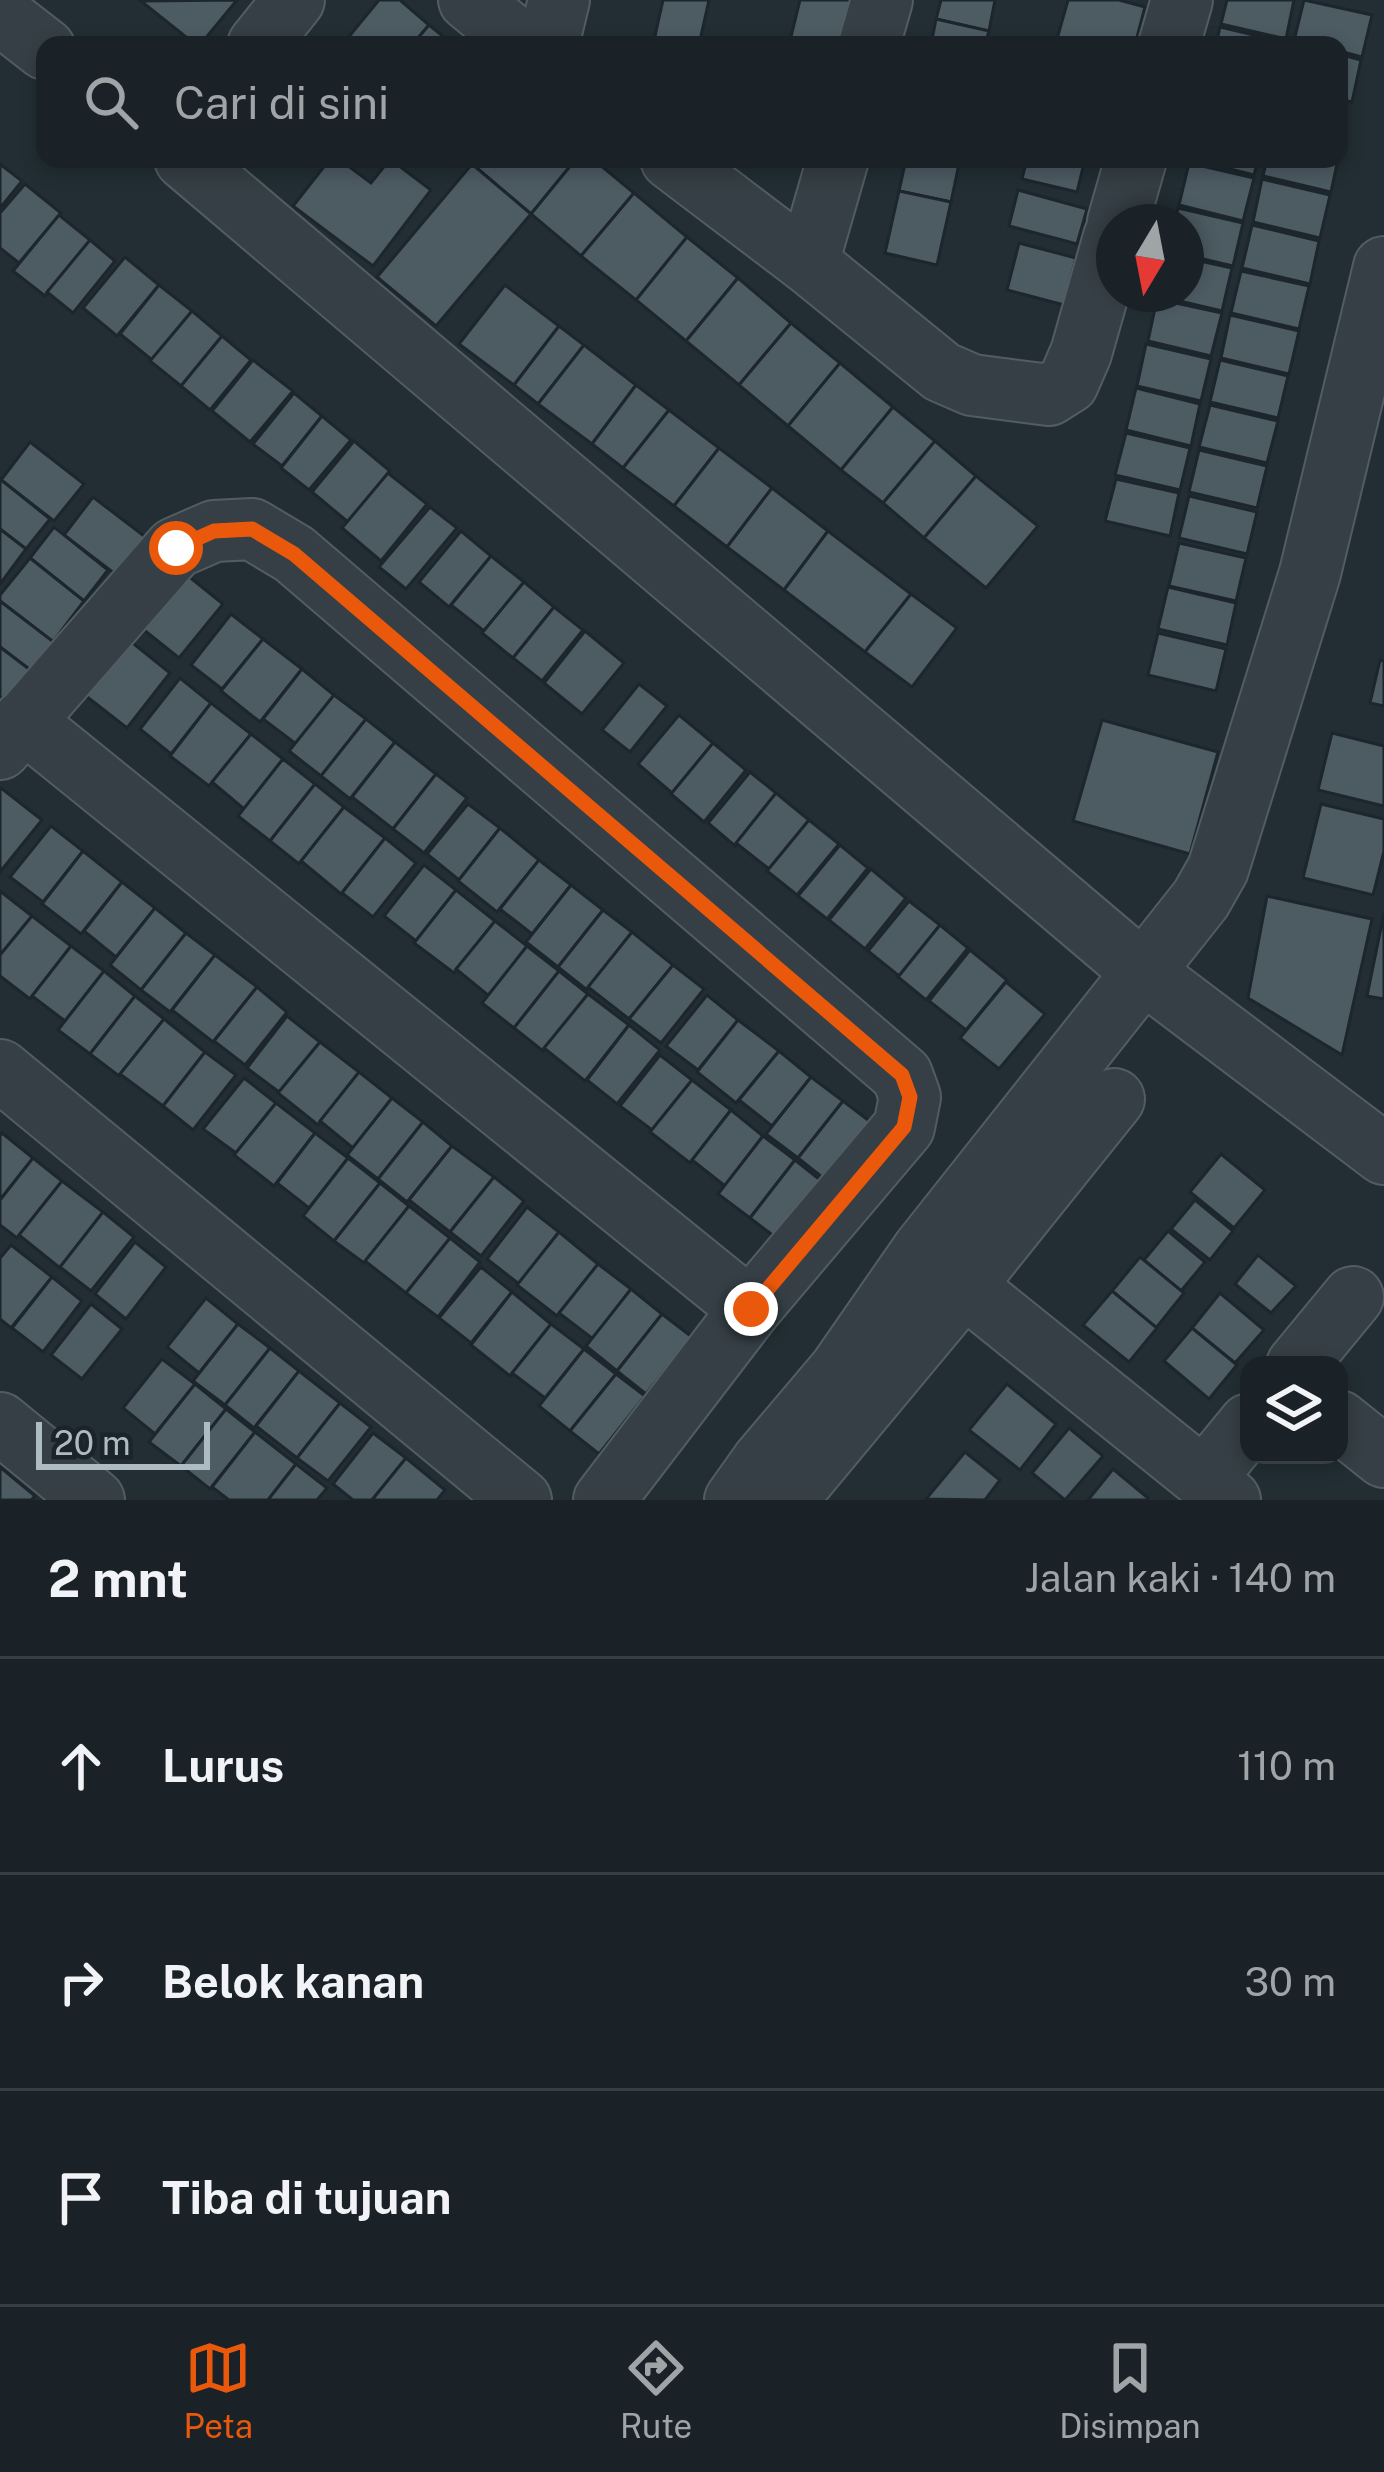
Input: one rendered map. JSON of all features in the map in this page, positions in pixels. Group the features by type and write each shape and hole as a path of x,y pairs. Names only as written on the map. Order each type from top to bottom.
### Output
{"street":[{"path":"265,36 295,0"},
{"path":"469,0 513,36"},
{"path":"550,36 559,0"},
{"path":"872,36 882,0"},
{"path":"1172,36 1182,0"},
{"path":"0,14 36,42"},
{"path":"195,168 1143,972 1384,1154"},
{"path":"683,168 942,372 972,385 1049,395 1068,383 1096,299"},
{"path":"808,263 835,168"},
{"path":"1123,204 1133,168"},
{"path":"1114,1099 964,1286 779,1498 761,1462 839,1371 923,1250 1202,898 1218,868 1310,573 1384,267"},
{"path":"604,1500 751,1309 904,1127 910,1097 902,1075 294,554 252,529 214,531 176,548 12,735 751,1309"},
{"path":"0,1070 521,1500"},
{"path":"964,1286 1217,1490 1240,1443"},
{"path":"1304,1356 1353,1297"},
{"path":"0,1423 94,1500"},
{"path":"1348,1428 1384,1457"}],"building":[{"path":"237,0 207,36 185,36 141,1"},
{"path":"379,0 400,0 429,25 420,36 349,36"},
{"path":"663,0 709,0 701,36 655,36"},
{"path":"800,0 852,0 843,36 791,36"},
{"path":"941,0 995,0 989,31 936,19"},
{"path":"1068,0 1119,0 1145,7 1137,36 1058,36"},
{"path":"1227,0 1294,0 1287,36 1221,24"},
{"path":"1304,0 1372,15 1362,57 1348,53 1348,36 1295,36"},
{"path":"936,19 989,31 988,36 933,36"},
{"path":"429,25 443,36 420,36"},
{"path":"1220,27 1258,36 1218,36"},
{"path":"1348,56 1361,60 1352,102 1348,101"},
{"path":"0,164 22,181 0,208"},
{"path":"323,168 351,168 371,183 383,168 402,168 431,190 373,266 293,206"},
{"path":"469,168 477,168 531,214 436,326 377,277"},
{"path":"477,168 569,168 531,214"},
{"path":"569,168 604,168 634,193 581,256 531,214"},
{"path":"904,168 958,168 951,202 899,191"},
{"path":"1025,168 1083,168 1077,192 1022,179"},
{"path":"1188,168 1254,178 1243,221 1204,211 1204,204 1179,204"},
{"path":"1226,168 1256,168 1254,175"},
{"path":"1265,168 1336,168 1331,192 1263,176"},
{"path":"1262,179 1330,195 1320,238 1253,222"},
{"path":"25,184 61,213 19,263 0,248 0,213"},
{"path":"1018,190 1087,209 1077,244 1009,226"},
{"path":"899,191 951,202 937,265 885,253"},
{"path":"634,193 687,237 636,300 581,256"},
{"path":"1204,214 1243,223 1233,266 1204,259"},
{"path":"59,215 90,240 45,296 13,271"},
{"path":"1252,225 1319,241 1310,284 1242,268"},
{"path":"687,237 738,278 686,341 636,300"},
{"path":"90,240 115,261 73,313 47,292"},
{"path":"1019,243 1076,258 1064,305 1007,290"},
{"path":"125,257 159,285 117,336 83,308"},
{"path":"1204,262 1232,268 1222,311 1204,307"},
{"path":"1241,271 1309,286 1299,329 1231,313"},
{"path":"738,278 791,323 739,385 686,341"},
{"path":"159,285 192,311 152,360 120,334"},
{"path":"505,285 559,326 514,385 459,344"},
{"path":"1204,309 1222,313 1211,356 1148,341 1154,312"},
{"path":"192,311 222,336 181,386 150,361"},
{"path":"1230,315 1299,331 1289,374 1221,358"},
{"path":"791,323 840,363 788,426 739,385"},
{"path":"559,326 584,345 538,404 514,385"},
{"path":"222,336 251,360 210,410 181,386"},
{"path":"1146,344 1211,359 1201,401 1137,386"},
{"path":"584,345 636,385 592,444 538,404"},
{"path":"253,360 293,391 250,442 212,411"},
{"path":"1220,360 1288,376 1278,418 1210,402"},
{"path":"840,363 893,407 841,470 788,426"},
{"path":"636,385 669,410 623,468 592,444"},
{"path":"1136,388 1200,404 1191,446 1126,430"},
{"path":"294,393 322,416 282,466 253,444"},
{"path":"1210,405 1278,421 1267,463 1199,447"},
{"path":"893,407 935,441 883,503 841,470"},
{"path":"669,410 719,448 674,506 623,468"},
{"path":"322,416 351,440 309,490 281,468"},
{"path":"1126,433 1190,448 1180,490 1115,475"},
{"path":"354,441 390,471 348,522 312,492"},
{"path":"935,441 976,476 924,538 883,503"},
{"path":"30,442 84,484 54,521 1,480"},
{"path":"719,448 772,488 727,547 674,506"},
{"path":"1199,450 1267,466 1257,508 1189,492"},
{"path":"388,473 427,504 381,561 342,528"},
{"path":"976,476 1038,526 986,588 924,538"},
{"path":"0,479 50,519 26,549 0,529"},
{"path":"1116,479 1179,493 1170,536 1105,521"},
{"path":"772,488 828,531 784,590 727,547"},
{"path":"1189,496 1257,512 1247,554 1179,538"},
{"path":"93,497 148,539 119,577 64,535"},
{"path":"430,507 457,528 406,589 379,567"},
{"path":"54,527 108,570 84,601 30,558"},
{"path":"0,529 26,549 0,584"},
{"path":"461,531 491,556 449,607 419,582"},
{"path":"828,531 911,594 865,652 784,590"},
{"path":"1179,543 1246,558 1236,601 1169,586"},
{"path":"491,556 524,582 484,631 451,605"},
{"path":"30,558 84,601 53,642 0,601"},
{"path":"182,571 223,604 179,658 139,626"},
{"path":"524,582 554,607 513,658 482,633"},
{"path":"1168,587 1236,603 1227,645 1158,629"},
{"path":"911,594 957,628 912,687 865,652"},
{"path":"0,601 55,643 33,672 0,647"},
{"path":"554,607 583,630 542,681 513,658"},
{"path":"231,614 263,639 222,689 191,665"},
{"path":"585,631 624,663 582,714 544,683"},
{"path":"1158,633 1226,649 1216,691 1148,675"},
{"path":"263,639 302,669 260,722 221,691"},
{"path":"129,640 170,673 127,728 86,696"},
{"path":"0,647 33,672 8,704 0,697"},
{"path":"1380,660 1384,661 1384,706 1370,703"},
{"path":"302,669 334,695 296,744 263,719"},
{"path":"180,678 211,703 171,754 140,729"},
{"path":"639,684 667,706 630,752 602,730"},
{"path":"334,695 366,719 321,776 289,751"},
{"path":"211,703 251,734 209,786 170,756"},
{"path":"679,715 713,743 672,793 638,764"},
{"path":"366,719 395,742 350,799 321,776"},
{"path":"1102,720 1218,752 1190,854 1073,821"},
{"path":"1332,733 1384,746 1384,806 1318,790"},
{"path":"251,734 283,759 244,809 212,782"},
{"path":"395,742 436,774 393,829 352,797"},
{"path":"713,743 746,770 704,822 671,794"},
{"path":"283,759 315,784 270,841 238,816"},
{"path":"750,772 776,793 735,846 708,823"},
{"path":"436,774 467,798 424,853 393,829"},
{"path":"315,784 344,807 299,864 270,841"},
{"path":"0,789 42,820 0,872"},
{"path":"776,793 809,820 769,869 736,843"},
{"path":"468,804 500,828 459,880 427,854"},
{"path":"1321,804 1384,819 1384,851 1373,895 1303,878"},
{"path":"344,807 385,838 341,894 301,861"},
{"path":"809,820 839,844 797,895 767,871"},
{"path":"51,826 83,851 43,902 10,877"},
{"path":"500,828 539,860 497,912 458,881"},
{"path":"385,838 416,863 373,917 342,893"},
{"path":"840,845 868,868 827,919 798,896"},
{"path":"83,851 122,882 81,934 42,904"},
{"path":"539,860 571,885 532,934 500,909"},
{"path":"424,865 456,890 416,941 384,916"},
{"path":"871,869 906,898 865,949 829,920"},
{"path":"122,882 155,908 116,957 84,931"},
{"path":"571,885 603,910 558,967 526,942"},
{"path":"456,890 495,921 454,973 414,943"},
{"path":"0,891 32,916 0,955"},
{"path":"1267,896 1372,919 1342,1055 1248,998"},
{"path":"909,901 940,925 899,976 868,951"},
{"path":"155,908 186,933 141,990 110,965"},
{"path":"603,910 632,932 587,990 558,967"},
{"path":"1384,913 1384,999 1367,996"},
{"path":"32,916 71,946 30,999 0,976 0,955"},
{"path":"495,921 527,946 489,996 456,969"},
{"path":"940,925 968,948 926,1000 898,977"},
{"path":"632,932 673,965 629,1019 588,987"},
{"path":"186,933 215,955 170,1012 141,990"},
{"path":"71,946 104,971 65,1021 32,996"},
{"path":"527,946 559,971 514,1028 482,1003"},
{"path":"970,950 1007,980 966,1030 929,1001"},
{"path":"215,955 257,987 213,1042 172,1010"},
{"path":"673,965 704,989 661,1043 629,1019"},
{"path":"104,971 135,996 90,1054 58,1030"},
{"path":"559,971 588,994 543,1051 514,1028"},
{"path":"1006,982 1045,1014 999,1069 960,1038"},
{"path":"257,987 287,1012 245,1065 214,1041"},
{"path":"588,994 629,1025 585,1081 544,1048"},
{"path":"707,995 738,1020 698,1070 666,1046"},
{"path":"135,996 164,1019 119,1076 90,1054"},
{"path":"287,1016 320,1042 279,1092 247,1068"},
{"path":"164,1019 205,1052 163,1106 120,1074"},
{"path":"738,1020 779,1051 736,1103 697,1072"},
{"path":"629,1025 660,1050 617,1104 587,1080"},
{"path":"320,1042 359,1072 318,1125 278,1093"},
{"path":"779,1051 811,1077 772,1126 739,1100"},
{"path":"205,1052 236,1075 193,1130 163,1106"},
{"path":"660,1055 692,1080 652,1130 620,1106"},
{"path":"359,1072 392,1098 353,1148 320,1121"},
{"path":"811,1077 843,1101 798,1158 766,1134"},
{"path":"244,1078 276,1103 236,1153 203,1129"},
{"path":"692,1080 731,1110 690,1163 650,1132"},
{"path":"392,1098 423,1122 378,1179 347,1155"},
{"path":"843,1101 872,1123 827,1181 798,1158"},
{"path":"276,1103 315,1133 274,1186 234,1155"},
{"path":"731,1110 763,1136 725,1186 692,1160"},
{"path":"423,1122 452,1146 407,1202 378,1179"},
{"path":"2,1133 33,1158 0,1200 0,1136"},
{"path":"315,1133 348,1158 309,1208 277,1183"},
{"path":"763,1136 795,1160 750,1218 718,1194"},
{"path":"452,1146 494,1177 450,1232 409,1200"},
{"path":"1221,1154 1265,1190 1234,1228 1190,1192"},
{"path":"33,1158 62,1181 17,1238 0,1225 0,1200"},
{"path":"348,1158 380,1183 334,1241 303,1216"},
{"path":"795,1160 824,1183 779,1240 750,1218"},
{"path":"494,1177 524,1201 481,1256 450,1232"},
{"path":"62,1181 103,1212 60,1268 19,1235"},
{"path":"380,1183 409,1206 364,1263 334,1241"},
{"path":"1195,1200 1233,1231 1210,1260 1171,1229"},
{"path":"409,1206 450,1238 406,1293 365,1261"},
{"path":"527,1207 559,1232 519,1284 487,1259"},
{"path":"103,1212 134,1237 91,1291 60,1267"},
{"path":"1168,1231 1205,1262 1181,1291 1144,1260"},
{"path":"559,1232 598,1264 557,1316 517,1285"},
{"path":"450,1238 480,1262 438,1317 406,1293"},
{"path":"135,1242 166,1267 126,1319 95,1294"},
{"path":"11,1245 52,1277 11,1328 0,1319 0,1258"},
{"path":"1258,1255 1296,1286 1271,1313 1235,1284"},
{"path":"1140,1257 1184,1293 1156,1328 1112,1291"},
{"path":"598,1264 631,1289 593,1339 559,1313"},
{"path":"481,1267 512,1292 471,1343 439,1318"},
{"path":"52,1277 82,1301 43,1352 12,1328"},
{"path":"631,1289 662,1314 617,1371 586,1346"},
{"path":"1112,1291 1157,1328 1129,1362 1083,1325"},
{"path":"512,1292 551,1324 510,1376 471,1345"},
{"path":"1220,1293 1264,1330 1235,1363 1192,1328"},
{"path":"206,1298 238,1324 199,1373 167,1347"},
{"path":"91,1304 122,1329 82,1379 51,1355"},
{"path":"662,1314 692,1337 646,1394 617,1371"},
{"path":"238,1324 270,1348 225,1405 193,1381"},
{"path":"551,1324 584,1349 545,1398 512,1373"},
{"path":"1192,1328 1237,1365 1209,1399 1164,1361"},
{"path":"270,1348 299,1371 254,1428 225,1405"},
{"path":"584,1349 616,1374 570,1431 539,1406"},
{"path":"162,1359 195,1384 155,1434 123,1408"},
{"path":"299,1371 340,1403 297,1458 256,1426"},
{"path":"616,1374 645,1396 599,1454 570,1431"},
{"path":"195,1384 226,1409 181,1466 149,1442"},
{"path":"1007,1384 1056,1424 1020,1470 969,1430"},
{"path":"340,1403 371,1427 328,1481 297,1458"},
{"path":"226,1409 255,1432 210,1489 181,1466"},
{"path":"1069,1428 1103,1456 1065,1500 1032,1473"},
{"path":"255,1432 296,1464 268,1500 229,1500 212,1487"},
{"path":"373,1433 406,1458 372,1500 353,1500 333,1484"},
{"path":"965,1452 1000,1480 985,1500 926,1499"},
{"path":"406,1458 445,1490 437,1500 372,1500"},
{"path":"296,1464 327,1488 317,1500 268,1500"},
{"path":"0,1467 35,1496 0,1500"},
{"path":"1113,1469 1148,1498 1147,1500 1088,1500"}],"route":[{"path":"176,548 214,531 252,529 294,554 902,1075 910,1097 904,1127 751,1309"}]}
